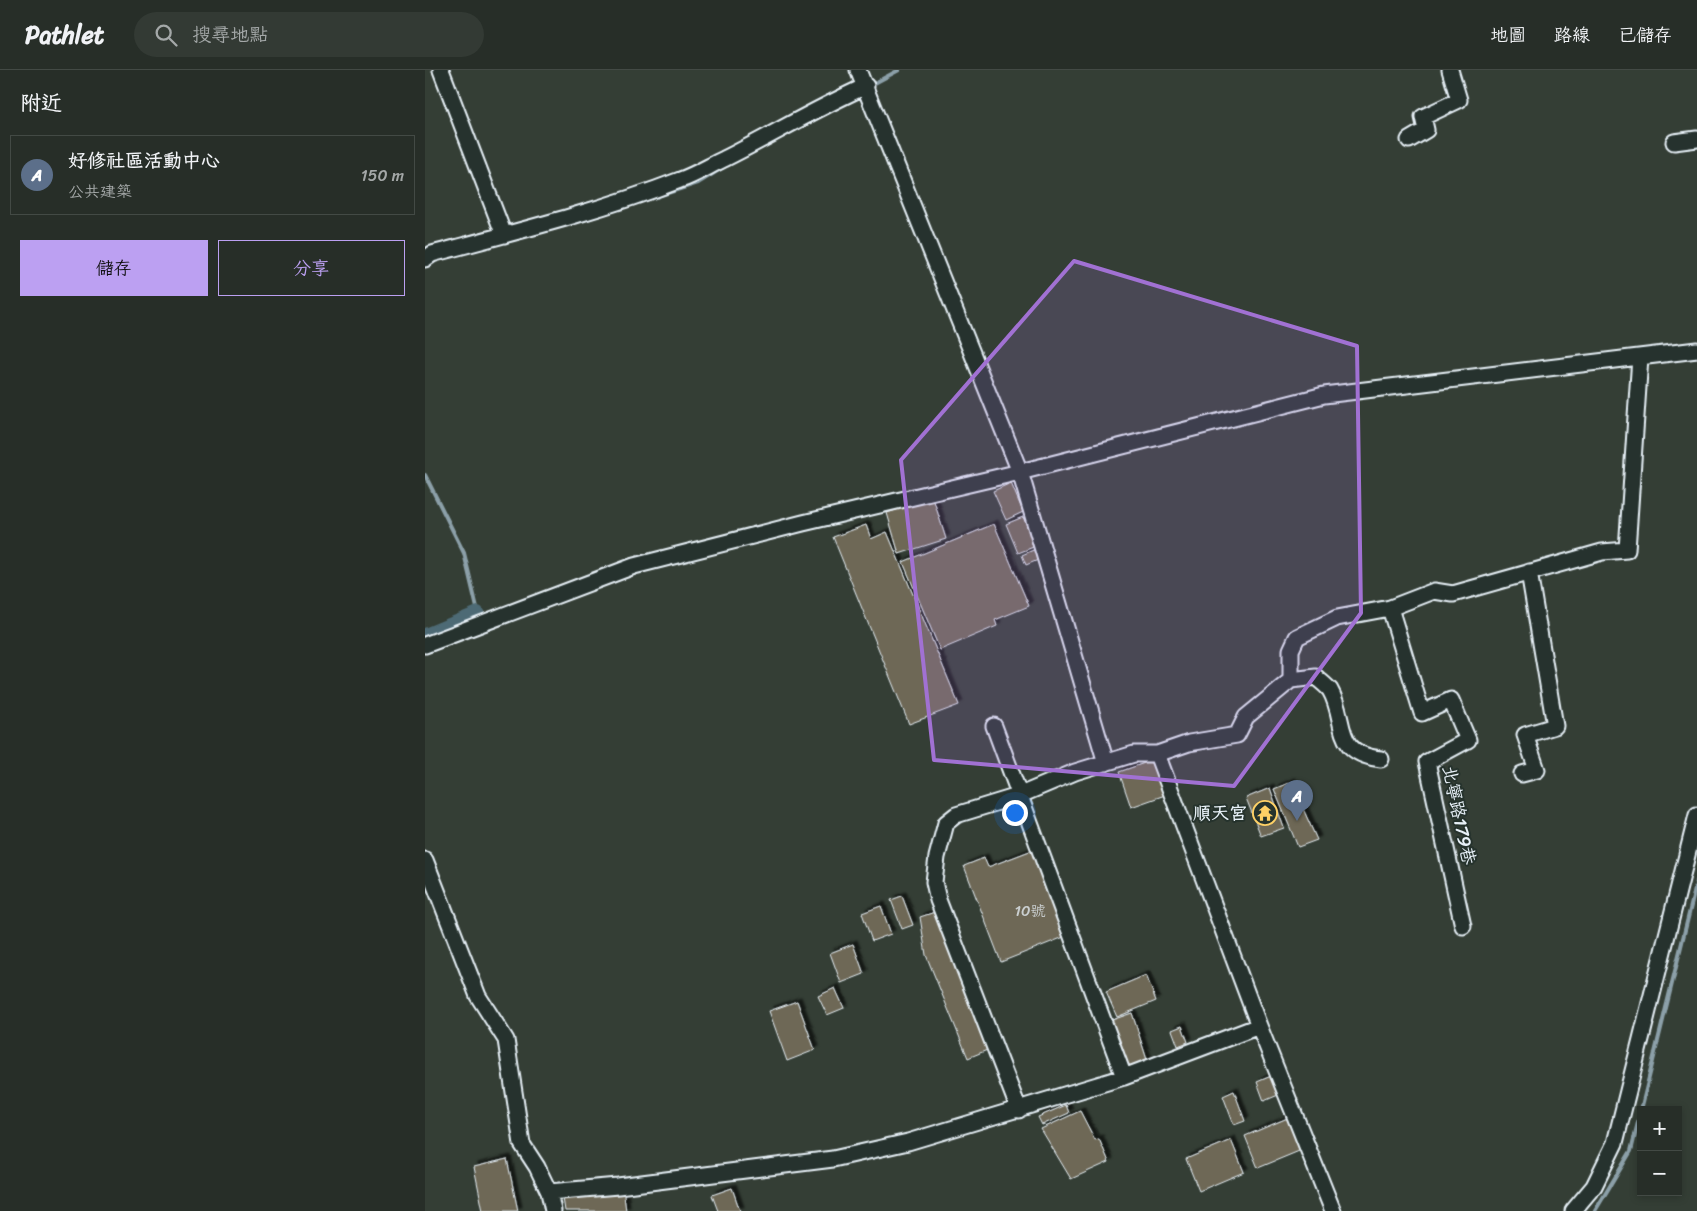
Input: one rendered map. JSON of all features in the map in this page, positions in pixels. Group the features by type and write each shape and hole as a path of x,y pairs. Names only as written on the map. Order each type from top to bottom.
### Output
{"street":[{"path":"441,70 504,235"},
{"path":"858,70 1020,472 1106,763"},
{"path":"1409,140 1426,130 1423,117 1459,100 1450,70"},
{"path":"425,259 432,254 626,199 681,180 759,141 817,108 866,86"},
{"path":"1674,142 1697,139"},
{"path":"425,646 634,566 803,523 1020,472 1324,395 1697,350"},
{"path":"1291,680 1291,650 1297,637 1337,618 1390,608 1434,591 1453,594 1602,552 1627,550 1640,357"},
{"path":"1522,774 1537,770 1525,735 1555,726 1529,572"},
{"name":"北寧路179巷","path":"1390,608 1422,713 1451,700 1468,740 1427,762 1463,926"},
{"path":"1019,1110 938,900 934,882 937,856 947,823 956,815 1018,796 1075,772 1134,754 1157,754 1189,743 1237,735 1246,717 1291,680 1316,677 1329,690 1344,739 1363,757 1381,759"},
{"path":"994,726 1018,796 1124,1077"},
{"path":"1157,754 1259,1026 1333,1211"},
{"path":"1573,1211 1594,1186 1615,1143 1697,816"},
{"path":"425,860 478,996 506,1040 522,1144 537,1167 549,1192 553,1211"},
{"path":"549,1192 628,1185 833,1159 909,1142 1124,1077 1259,1026"}],"highlighted area":[{"path":"1074,261 1357,346 1361,613 1234,786 934,760 901,460"}],"building":[{"path":"1011,483 1023,512 1006,520 993,491"},
{"path":"933,498 946,539 899,554 887,513"},
{"path":"1023,517 1036,546 1018,553 1006,524"},
{"path":"994,524 1029,606 995,620 997,626 940,650 903,562"},
{"path":"866,525 871,539 887,532 959,705 909,724 833,537"},
{"path":"1038,548 1043,558 1026,565 1022,555"},
{"path":"1156,759 1168,794 1131,807 1119,772"},
{"path":"1291,782 1317,840 1298,847 1274,789"},
{"name":"順天宮","path":"1270,788 1284,828 1261,836 1246,798"},
{"path":"1035,849 1069,935 1001,962 964,866 984,858 988,867"},
{"path":"902,896 913,925 902,929 891,900"},
{"path":"881,906 891,934 872,941 862,913"},
{"path":"938,911 992,1048 968,1058 926,955 920,917"},
{"path":"853,944 864,974 841,983 830,953"},
{"path":"1146,975 1156,1001 1117,1017 1106,992"},
{"path":"835,988 844,1008 827,1015 818,996"},
{"path":"797,1001 815,1050 787,1061 769,1011"},
{"path":"1132,1013 1148,1063 1128,1069 1112,1020"},
{"path":"1182,1026 1188,1042 1178,1046 1172,1030"},
{"path":"1276,1074 1283,1093 1264,1101 1257,1082"},
{"path":"1234,1091 1245,1121 1234,1125 1223,1096"},
{"path":"1066,1105 1069,1113 1042,1125 1038,1117"},
{"path":"1080,1111 1095,1140 1099,1139 1109,1162 1071,1179 1041,1129"},
{"path":"1290,1117 1304,1149 1258,1168 1245,1136"},
{"path":"1231,1140 1244,1172 1199,1191 1186,1159"},
{"path":"507,1159 518,1211 483,1211 474,1167"},
{"path":"623,1188 626,1211 565,1211 563,1198"},
{"path":"732,1188 740,1211 718,1211 712,1195"}],"waterway":[{"path":"871,85 899,70"},
{"path":"652,198 698,183 727,165"},
{"path":"425,475 464,553 478,612"},
{"path":"425,634 478,612"},
{"path":"1642,1106 1697,881"},
{"path":"1595,1211 1631,1151 1637,1126"}],"place":[{"name":"順天宮","path":"1265,813"},
{"name":"好修社區活動中心","path":"1297,821"}]}
